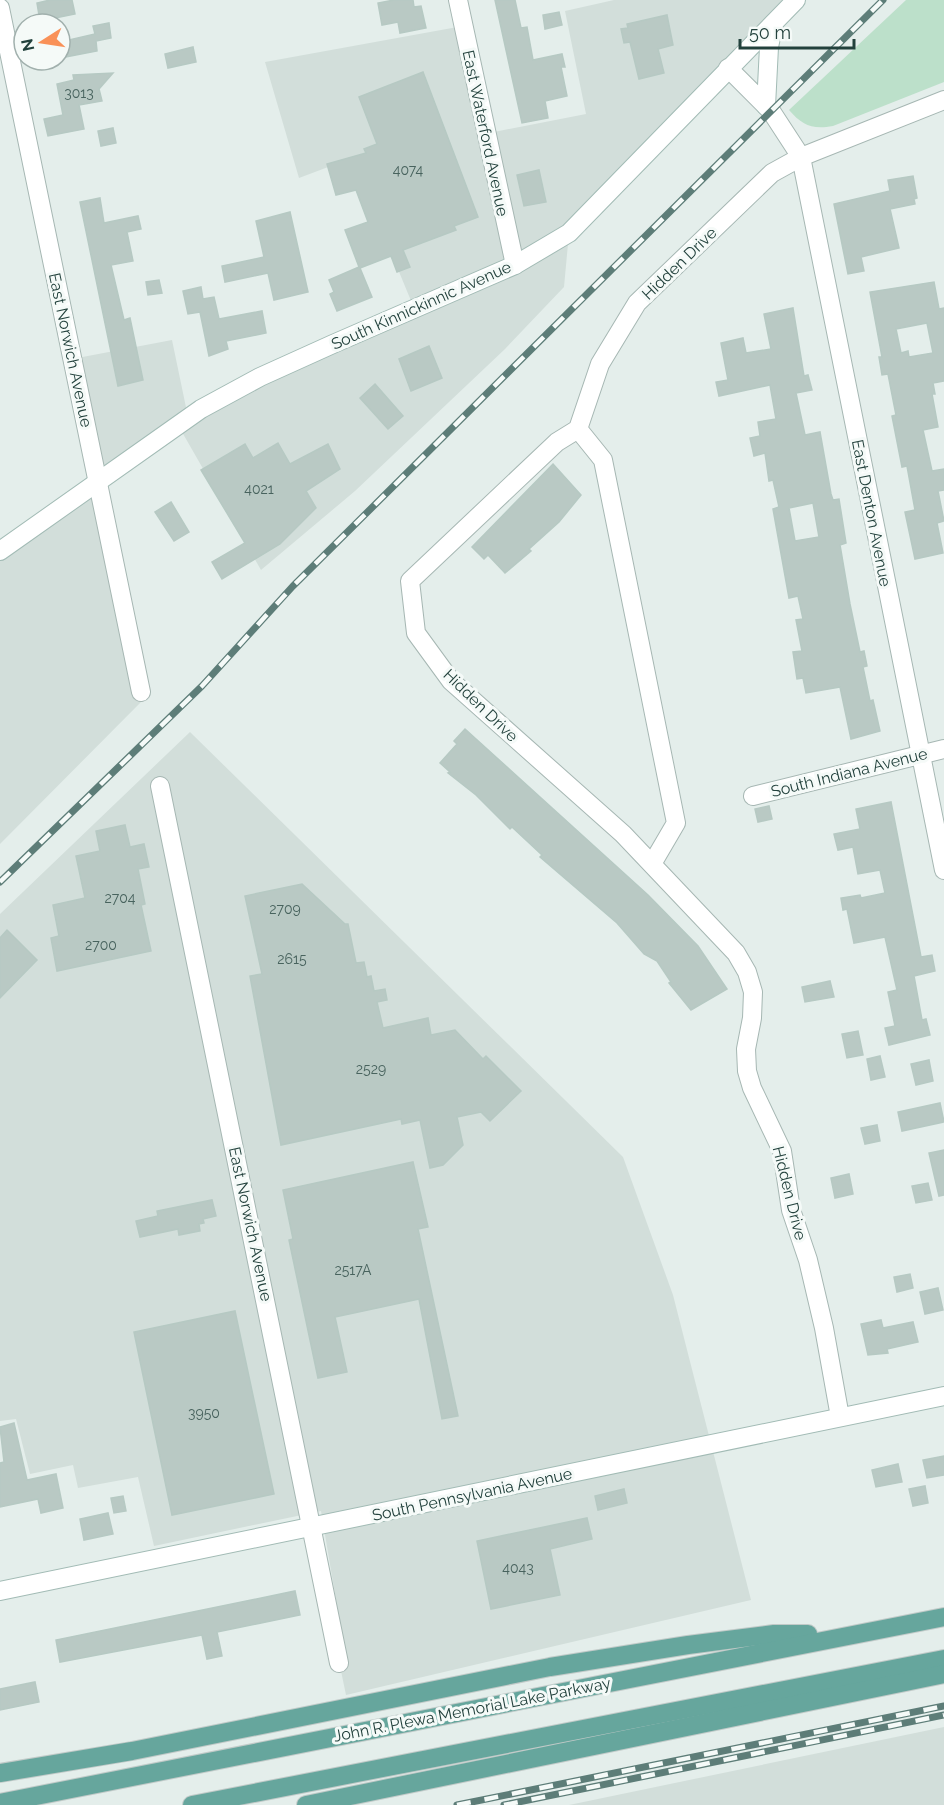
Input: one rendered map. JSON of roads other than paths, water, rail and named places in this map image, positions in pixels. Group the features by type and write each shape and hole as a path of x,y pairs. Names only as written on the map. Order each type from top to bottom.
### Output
{"main road":[{"name":"John R. Plewa Memorial Lake Parkway","path":"0,1803 944,1617"},
{"path":"0,1773 132,1750 550,1667 774,1634 851,1634"},
{"path":"192,1805 944,1659"},
{"path":"306,1805 944,1674"}],"street":[{"name":"East Waterford Avenue","path":"458,0 514,265"},
{"name":"South Kinnickinnic Avenue","path":"0,551 97,480 201,409 260,377 514,265 569,233 796,0"},
{"name":"East Norwich Avenue","path":"0,8 141,692"},
{"path":"766,106 769,47 774,23"},
{"path":"728,68 766,106 801,157"},
{"name":"Hidden Drive","path":"840,1417 808,1260 791,1210 782,1151 752,1088 747,1071 746,1049 752,1018 753,992 747,972 736,953 623,834 451,681 416,633 410,581 557,442 578,429 600,364 637,303 772,173 801,157 944,100"},
{"name":"East Denton Avenue","path":"801,157 944,870"},
{"path":"578,429 603,460 676,823 652,864"},
{"name":"South Indiana Avenue","path":"753,796 944,749"},
{"name":"East Norwich Avenue","path":"160,786 339,1663"},
{"name":"South Pennsylvania Avenue","path":"0,1591 944,1396"}],"railway":[{"path":"0,882 202,686 293,586 883,0"},
{"path":"457,1805 944,1706"},
{"path":"504,1805 944,1715"}]}
